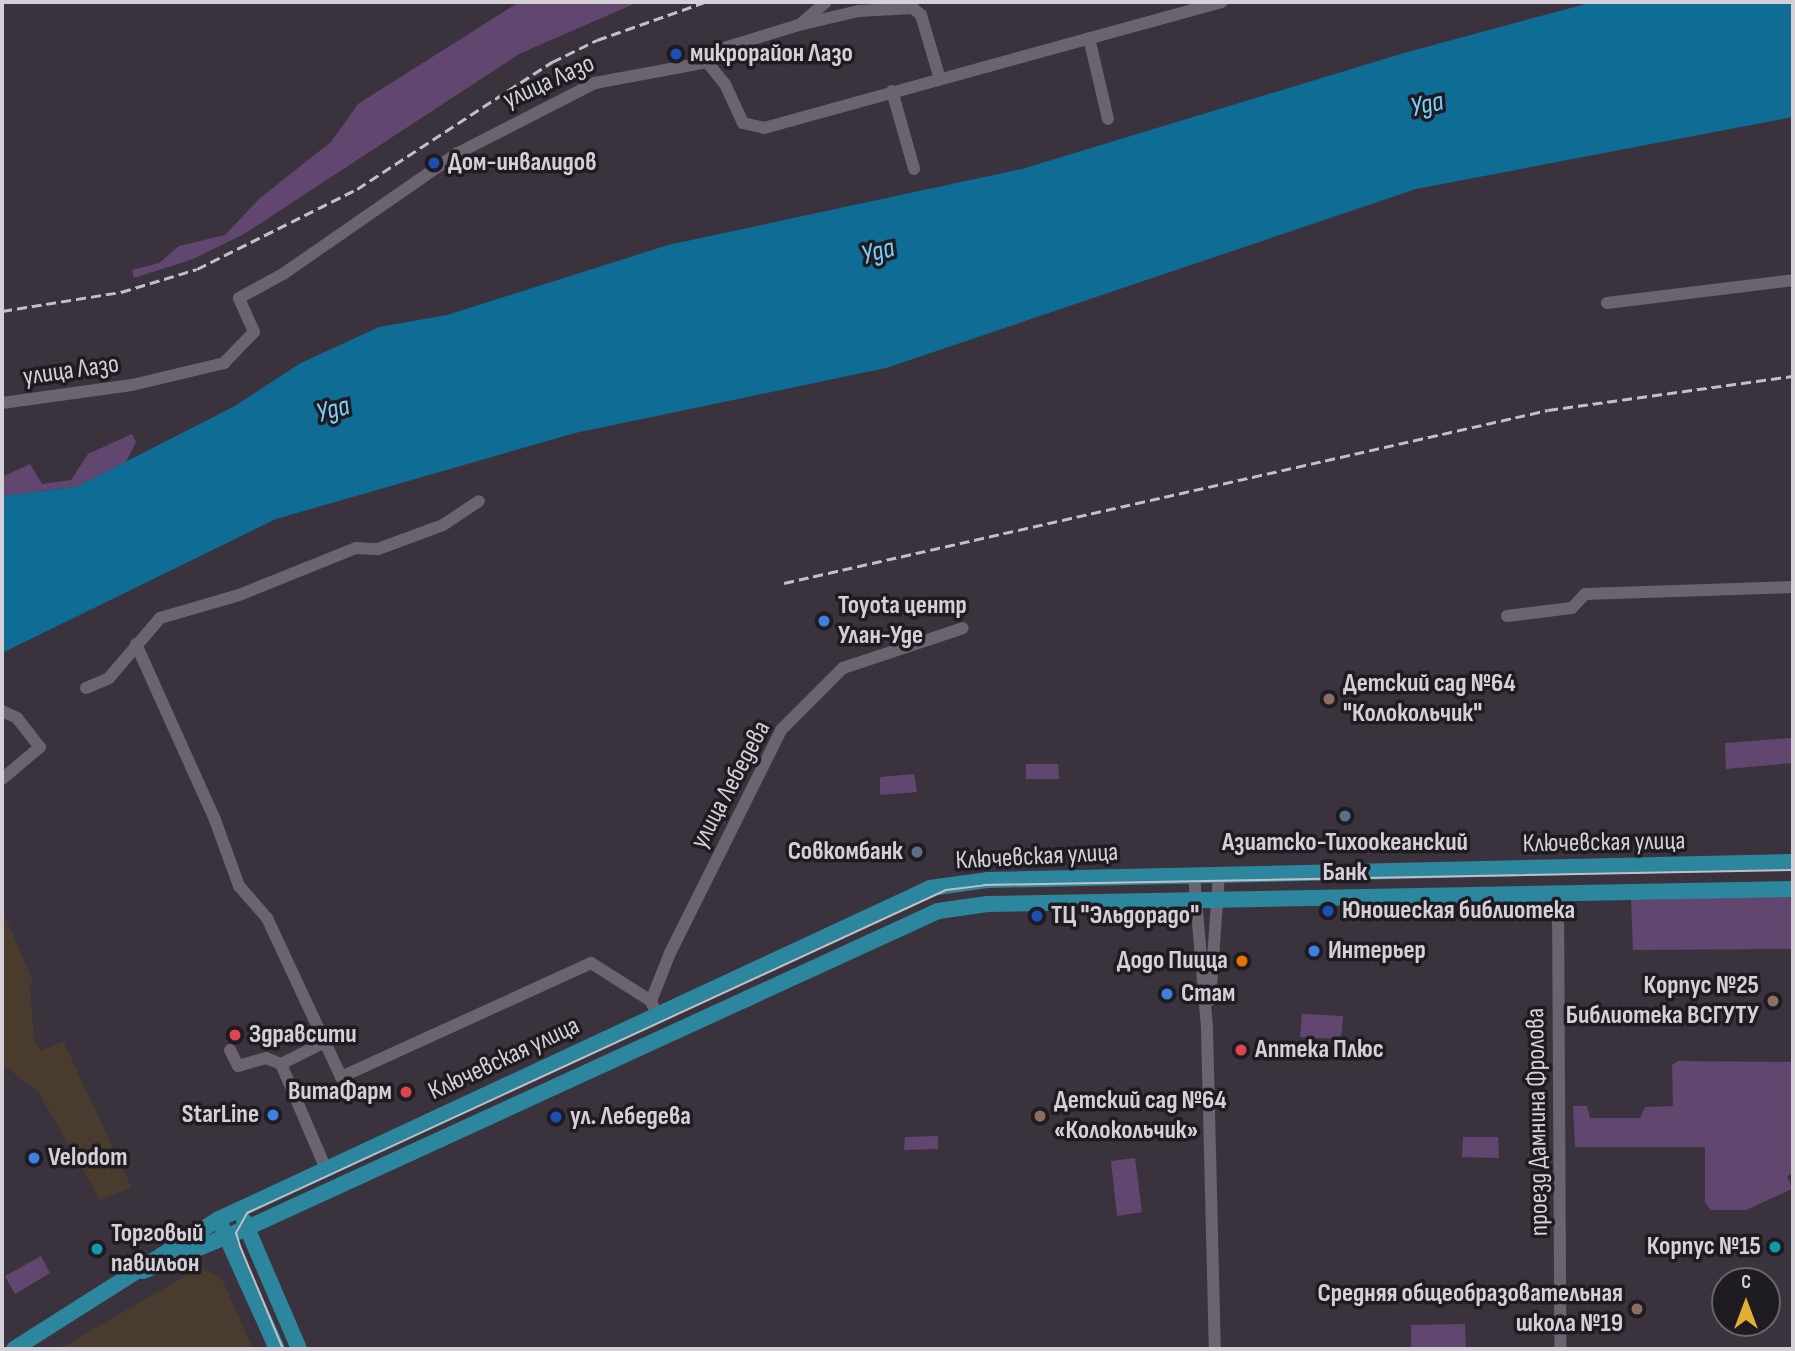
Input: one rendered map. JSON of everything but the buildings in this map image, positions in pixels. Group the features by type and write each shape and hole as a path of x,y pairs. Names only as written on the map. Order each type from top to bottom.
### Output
{"main road":[{"name":"Ключевская улица","path":"118,1279 229,1214 653,1008 930,888 979,880 1793,862"},
{"name":"Ключевская улица","path":"118,1279 247,1228 938,911 988,904 1793,889"},
{"path":"229,1214 247,1228 299,1349"},
{"path":"229,1214 226,1237 277,1349"},
{"path":"14,1349 118,1279"}],"street":[{"path":"799,25 826,2"},
{"path":"940,79 920,15 913,8 858,11 799,25 727,47 708,62 725,84 743,123 753,129 940,79 1222,2"},
{"path":"1089,38 1108,119"},
{"name":"улица Лазо","path":"2,403 131,385 224,363 254,332 239,298 283,274 458,153 595,83 708,62"},
{"path":"891,91 914,169"},
{"path":"1607,303 1793,281"},
{"path":"86,688 109,678 160,618 239,595 356,548 378,549 443,525 479,500"},
{"path":"1507,616 1572,608 1585,594 1793,587"},
{"name":"улица Лебедева","path":"653,1008 781,730 843,668 963,628"},
{"path":"136,644 215,820 239,886 267,918 337,1072 347,1076 591,963 653,1008"},
{"path":"2,711 17,718 40,747 2,779"},
{"path":"1207,1029 1220,901 1219,875"},
{"path":"1194,876 1194,902 1207,1029 1215,1349"},
{"name":"проезд Дамнина Фролова","path":"1558,894 1560,1349"},
{"path":"281,1064 323,1043"},
{"path":"230,1050 238,1066 266,1058 281,1064 326,1169"}],"shaded area":[{"path":"519,2 638,2 519,54 244,234 193,259 134,278 132,270 159,263 179,246 225,235 260,198 331,142 358,104"},
{"path":"132,434 136,442 126,462 76,487 2,496 2,477 30,464 42,484 71,480 88,454"},
{"path":"1791,738 1793,763 1726,769 1725,743"},
{"path":"1026,764 1058,764 1059,779 1026,779"},
{"path":"914,774 917,792 880,795 880,777"},
{"path":"1793,896 1793,949 1633,950 1631,900"},
{"path":"2,909 33,981 30,986 34,1040 41,1051 63,1041 132,1188 100,1200 38,1092 6,1067 2,1070"},
{"path":"1302,1014 1343,1016 1341,1039 1300,1037"},
{"path":"1678,1061 1793,1062 1793,1173 1787,1176 1792,1189 1746,1210 1711,1210 1705,1202 1705,1147 1575,1147 1573,1106 1587,1106 1590,1118 1640,1118 1645,1107 1673,1106 1672,1065"},
{"path":"938,1136 938,1149 904,1150 905,1137"},
{"path":"1463,1137 1498,1137 1499,1158 1462,1157"},
{"path":"1135,1158 1142,1212 1117,1216 1111,1161"},
{"path":"41,1256 50,1273 15,1294 5,1276"},
{"path":"201,1267 222,1279 253,1349 59,1349"},
{"path":"1465,1324 1466,1349 1411,1349 1411,1325"}],"water":[{"name":"Уда","path":"1593,2 1793,2 1793,117 1416,189 886,368 575,433 276,519 2,653 2,496 76,487 235,406 299,364 379,327 447,315 668,245 1022,169 1404,53"}],"tram line":[{"path":"283,1349 236,1233 247,1213 946,890 984,885 1793,870"}],"railway":[{"path":"2,311 121,292 197,269 357,189 552,62 597,40 705,2"},
{"path":"784,583 1548,410 1793,376"}],"place":[{"name":"микрорайон Лазо","path":"676,54"},
{"name":"Дом-инвалидов","path":"434,163"},
{"name":"Toyota центр Улан-Уде","path":"824,621"},
{"name":"Детский сад №64 \"Колокольчик\"","path":"1329,699"},
{"name":"Азиатско-Тихоокеанский Банк","path":"1345,816"},
{"name":"Совкомбанк","path":"917,852"},
{"name":"Юношеская библиотека","path":"1328,911"},
{"name":"ТЦ \"Эльдорадо\"","path":"1037,916"},
{"name":"Интерьер","path":"1314,951"},
{"name":"Додо Пицца","path":"1242,961"},
{"name":"Стам","path":"1167,994"},
{"name":"Корпус №25 Библиотека ВСГУТУ","path":"1773,1001"},
{"name":"Здравсити","path":"235,1035"},
{"name":"Аптека Плюс","path":"1241,1050"},
{"name":"ВитаФарм","path":"406,1092"},
{"name":"StarLine","path":"273,1115"},
{"name":"Детский сад №64 «Колокольчик»","path":"1040,1116"},
{"name":"ул. Лебедева","path":"556,1117"},
{"name":"Velodom","path":"34,1158"},
{"name":"Корпус №15","path":"1775,1247"},
{"name":"Торговый павильон","path":"97,1249"},
{"name":"Средняя общеобразовательная школа №19","path":"1637,1309"}]}
